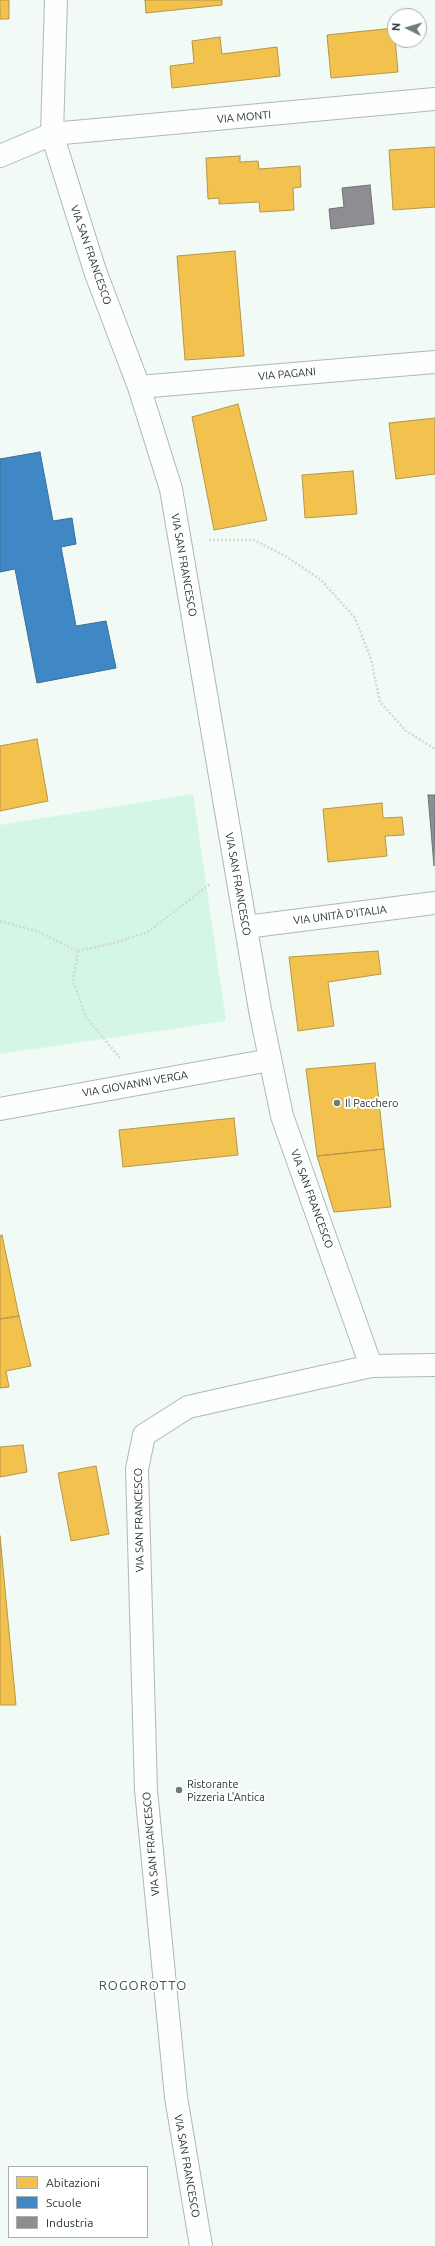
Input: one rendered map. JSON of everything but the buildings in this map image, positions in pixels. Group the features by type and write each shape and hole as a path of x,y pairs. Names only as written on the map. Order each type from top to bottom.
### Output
{"street":[{"name":"VIA SAN FRANCESCO","path":"56,0 52,134 95,271 139,387 171,489 246,927 270,1060 282,1116 371,1366 188,1407 144,1435 137,1469 146,1790 176,2097 201,2246"},
{"name":"VIA MONTI","path":"0,156 52,134 435,99"},
{"name":"VIA PAGANI","path":"139,387 435,362"},
{"name":"VIA UNITÀ D'ITALIA","path":"246,927 435,903"},
{"name":"VIA GIOVANNI VERGA","path":"0,1109 270,1060"},
{"path":"371,1366 435,1366"}],"path":[{"path":"180,540 254,540 287,557 321,580 354,618 371,659 380,702 406,731 435,749"},
{"path":"0,921 39,932 78,951 114,943 148,932 235,863"},
{"path":"78,951 73,981 86,1017 141,1083"}],"green space":[{"path":"193,794 226,1021 0,1054 0,825"}],"place":[{"name":"Il Pacchero","path":"337,1103"},
{"name":"Ristorante Pizzeria L'Antica","path":"179,1790"}],"district":[{"name":"ROGOROTTO","path":"143,1986"}]}
